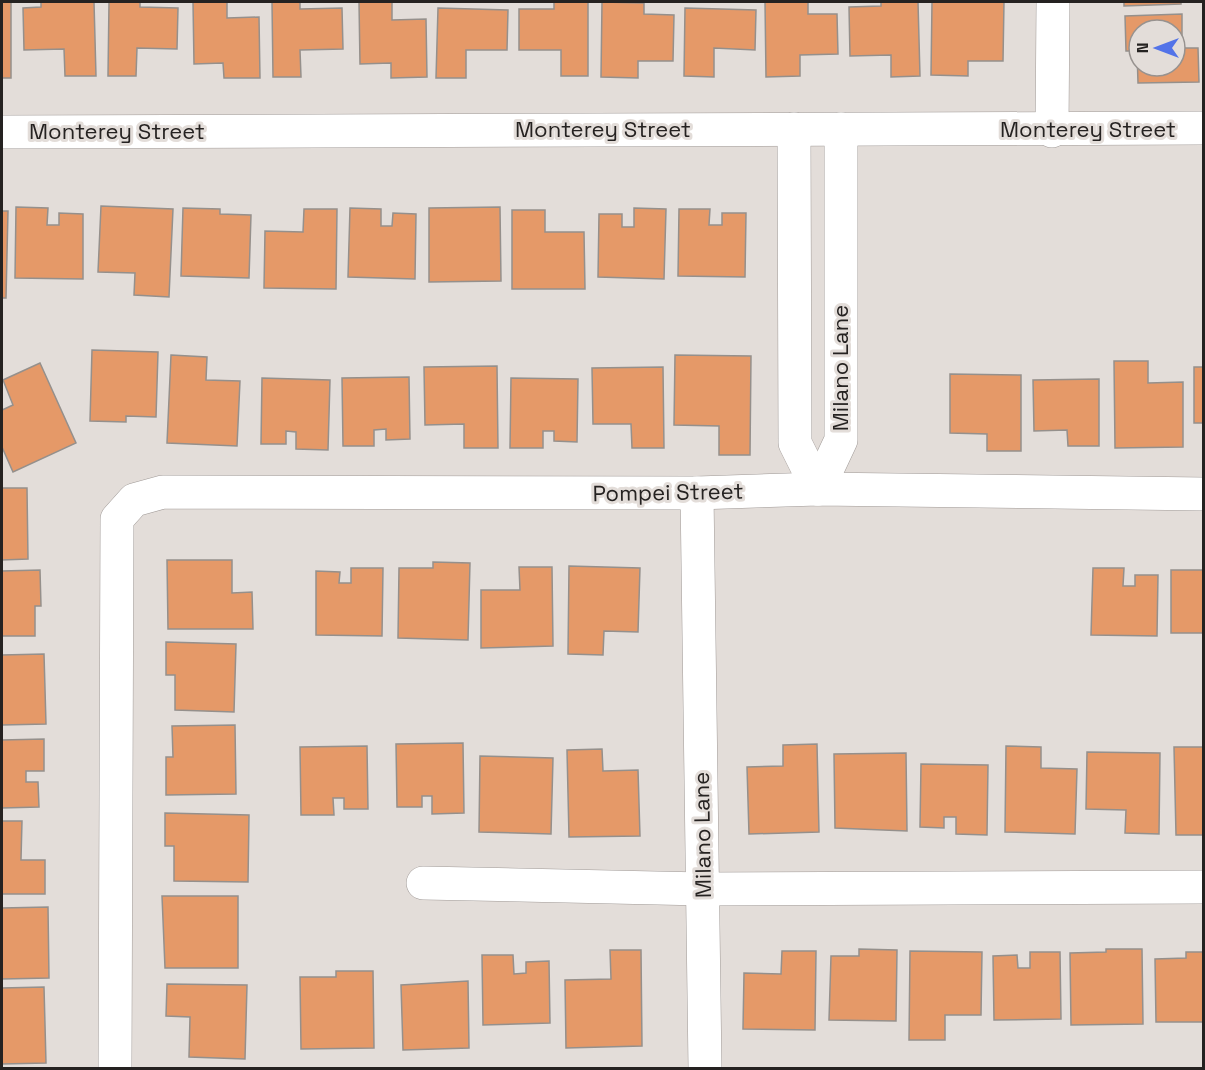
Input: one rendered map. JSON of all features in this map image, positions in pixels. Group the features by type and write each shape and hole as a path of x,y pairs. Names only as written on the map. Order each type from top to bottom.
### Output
{"street":[{"path":"1052,131 1053,2"},
{"name":"Monterey Street","path":"2,132 794,129 1052,131 1203,128"},
{"name":"Milano Lane","path":"794,129 795,443 818,489"},
{"name":"Milano Lane","path":"818,489 841,440 841,129"},
{"name":"Pompei Street","path":"115,1068 117,519 134,500 163,492 697,493 818,489 1203,494"},
{"name":"Milano Lane","path":"697,493 705,1068"},
{"path":"423,883 703,889 1203,887"}],"building":[{"path":"2,2 11,2 11,78 2,78"},
{"path":"41,2 94,2 96,76 65,76 64,49 24,50 23,8 41,7"},
{"path":"109,2 140,2 140,7 178,8 177,49 137,48 136,76 108,76"},
{"path":"193,2 227,2 227,18 259,17 260,78 224,78 223,63 194,64"},
{"path":"272,2 300,2 300,9 342,8 343,49 300,50 301,77 273,77"},
{"path":"359,2 392,2 392,20 426,19 427,77 391,78 391,63 360,64"},
{"path":"554,2 588,2 588,76 561,76 561,50 519,50 519,9 554,9"},
{"path":"602,2 644,3 644,14 674,15 673,61 638,61 638,78 601,77"},
{"path":"765,2 808,2 808,14 837,14 838,54 800,55 800,76 766,77"},
{"path":"881,2 918,2 920,76 891,77 891,55 850,56 849,7 881,6"},
{"path":"932,2 1004,2 1003,61 968,61 968,76 931,75"},
{"path":"1124,2 1181,2 1181,4 1124,6"},
{"path":"438,8 508,10 507,50 466,50 466,78 436,78"},
{"path":"685,8 756,10 755,50 714,48 714,77 684,76"},
{"path":"1182,14 1182,18 1127,18 1126,51 1125,16"},
{"path":"1187,48 1198,48 1199,82 1138,83 1138,78 1187,78"},
{"path":"101,206 173,209 169,297 134,295 135,273 98,272"},
{"path":"16,207 48,208 47,225 59,225 59,213 83,214 83,279 15,278"},
{"path":"500,207 501,281 429,282 429,208"},
{"path":"183,208 220,209 220,214 251,215 249,278 181,276"},
{"path":"350,208 381,209 381,226 392,226 393,213 416,214 415,279 348,277"},
{"path":"634,208 666,209 664,279 598,277 599,214 622,214 622,227 634,227"},
{"path":"304,209 337,209 336,289 264,288 265,231 303,232"},
{"path":"679,209 710,209 709,225 722,225 722,213 746,213 745,277 678,276"},
{"path":"512,210 545,210 545,232 584,232 585,289 512,289"},
{"path":"2,211 8,211 6,298 2,298"},
{"path":"92,350 158,352 156,417 126,416 126,422 90,421"},
{"path":"171,355 207,357 206,380 240,381 237,446 167,443"},
{"path":"675,355 751,356 750,455 719,455 719,426 674,425"},
{"path":"1114,361 1148,361 1148,383 1183,382 1183,447 1115,448"},
{"path":"40,363 76,443 13,472 2,447 2,410 13,405 3,380"},
{"path":"497,366 498,448 464,448 464,424 425,425 424,367"},
{"path":"663,367 664,448 632,448 631,424 593,424 592,368"},
{"path":"1194,367 1204,367 1204,423 1194,423"},
{"path":"950,374 1021,375 1021,451 987,451 987,434 950,433"},
{"path":"409,377 410,439 386,440 386,429 374,430 374,446 343,446 342,378"},
{"path":"262,378 330,380 328,450 296,449 296,432 286,431 286,444 261,444"},
{"path":"511,378 578,379 577,442 554,441 554,431 543,431 543,448 510,448"},
{"path":"1099,379 1099,446 1068,446 1067,430 1034,431 1033,380"},
{"path":"2,488 27,488 28,559 2,560"},
{"path":"167,560 232,560 232,593 252,592 253,629 168,629"},
{"path":"433,562 470,563 468,640 398,638 399,568 433,568"},
{"path":"569,566 640,568 638,632 604,631 603,655 568,654"},
{"path":"519,567 552,567 553,646 481,648 481,590 520,590"},
{"path":"351,568 383,568 382,636 316,635 316,571 340,572 339,583 351,583"},
{"path":"1093,568 1124,568 1123,586 1135,586 1135,575 1158,575 1157,636 1091,635"},
{"path":"40,570 41,606 35,606 35,636 2,636 2,571"},
{"path":"1171,570 1204,570 1204,633 1171,633"},
{"path":"166,642 236,644 234,712 175,710 175,675 166,675"},
{"path":"44,654 46,724 2,725 2,655"},
{"path":"235,725 236,794 166,795 166,757 173,757 172,726"},
{"path":"44,739 44,771 26,771 26,782 38,782 39,807 2,808 2,740"},
{"path":"463,743 464,813 432,814 432,796 422,796 422,807 397,807 396,744"},
{"path":"817,744 819,832 749,834 747,767 783,766 783,745"},
{"path":"367,746 368,809 344,809 344,798 333,798 334,815 301,815 300,747"},
{"path":"1006,746 1041,747 1041,768 1077,769 1075,834 1005,832"},
{"path":"1174,747 1204,747 1204,835 1176,835"},
{"path":"602,749 603,771 638,770 640,836 569,837 567,750"},
{"path":"1087,752 1160,753 1159,834 1125,833 1126,810 1086,809"},
{"path":"906,753 907,831 835,828 834,754"},
{"path":"480,756 553,758 551,834 479,832"},
{"path":"921,764 988,765 987,835 956,834 956,817 944,817 944,828 920,827"},
{"path":"165,813 249,815 248,882 174,881 174,846 165,846"},
{"path":"2,821 22,821 21,860 45,860 45,894 2,894"},
{"path":"162,896 238,896 238,968 165,968"},
{"path":"48,907 49,978 2,979 2,908"},
{"path":"859,949 897,950 896,1021 829,1020 831,956 859,956"},
{"path":"1106,949 1142,949 1143,1024 1071,1025 1070,953 1106,952"},
{"path":"610,950 641,950 642,1046 566,1048 565,980 611,979"},
{"path":"782,951 816,951 815,1030 743,1029 744,973 781,974"},
{"path":"910,951 982,952 981,1015 945,1015 945,1040 909,1040"},
{"path":"1030,952 1060,952 1061,1019 994,1020 993,956 1017,955 1018,968 1030,968"},
{"path":"1186,952 1204,952 1204,1022 1156,1022 1155,959 1186,958"},
{"path":"482,955 513,955 514,974 526,973 526,962 549,961 550,1023 483,1025"},
{"path":"336,971 373,971 374,1048 301,1049 300,977 336,977"},
{"path":"468,981 469,1048 403,1050 401,985"},
{"path":"167,984 247,985 245,1059 189,1057 190,1017 166,1016"},
{"path":"44,987 46,1063 2,1064 2,988"}]}
